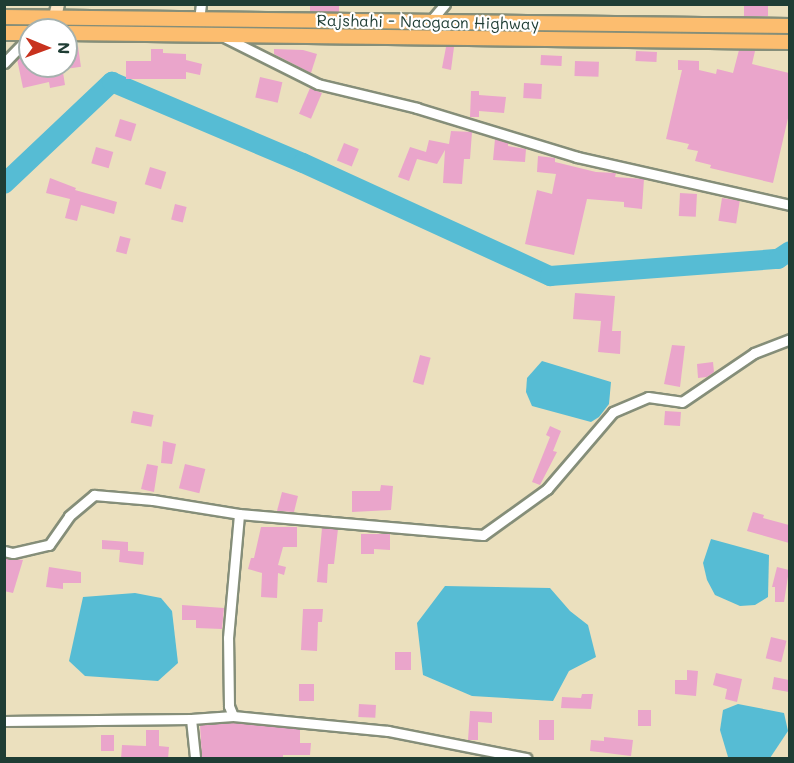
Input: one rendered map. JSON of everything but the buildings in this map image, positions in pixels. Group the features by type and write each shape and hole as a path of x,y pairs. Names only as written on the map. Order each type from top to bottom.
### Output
{"main road":[{"name":"Rajshahi - Naogaon Highway","path":"4,17 57,11 200,20 789,26"},
{"path":"262,21 262,37"},
{"path":"692,25 692,41"},
{"name":"Rajshahi - Naogaon Highway","path":"78,33 789,42"}],"street":[{"path":"200,20 201,4"},
{"path":"429,23 445,4"},
{"path":"222,36 318,84 417,108 577,157 789,206"},
{"path":"4,63 18,47"},
{"path":"4,551 13,553 49,545 69,516 94,495 153,500 239,514 483,535 547,489 613,412 648,397 682,402 754,353 789,339"},
{"path":"233,716 229,706 228,638 239,514"},
{"path":"4,721 191,719 233,716 388,732 526,759"},
{"path":"191,719 195,759"}],"water":[{"path":"542,361 611,382 609,404 599,417 591,422 532,406 526,392 527,378"},
{"path":"711,539 769,555 768,597 755,605 740,606 715,595 707,580 703,563"},
{"path":"445,586 550,588 570,611 588,625 596,657 569,671 553,701 472,696 423,675 417,623"},
{"path":"135,593 161,598 172,611 178,663 158,681 85,676 69,661 83,597"},
{"path":"738,704 784,713 788,731 770,758 728,757 720,730 723,710"}],"waterway":[{"path":"4,184 112,82 303,163 550,276 778,259 790,251"}]}
